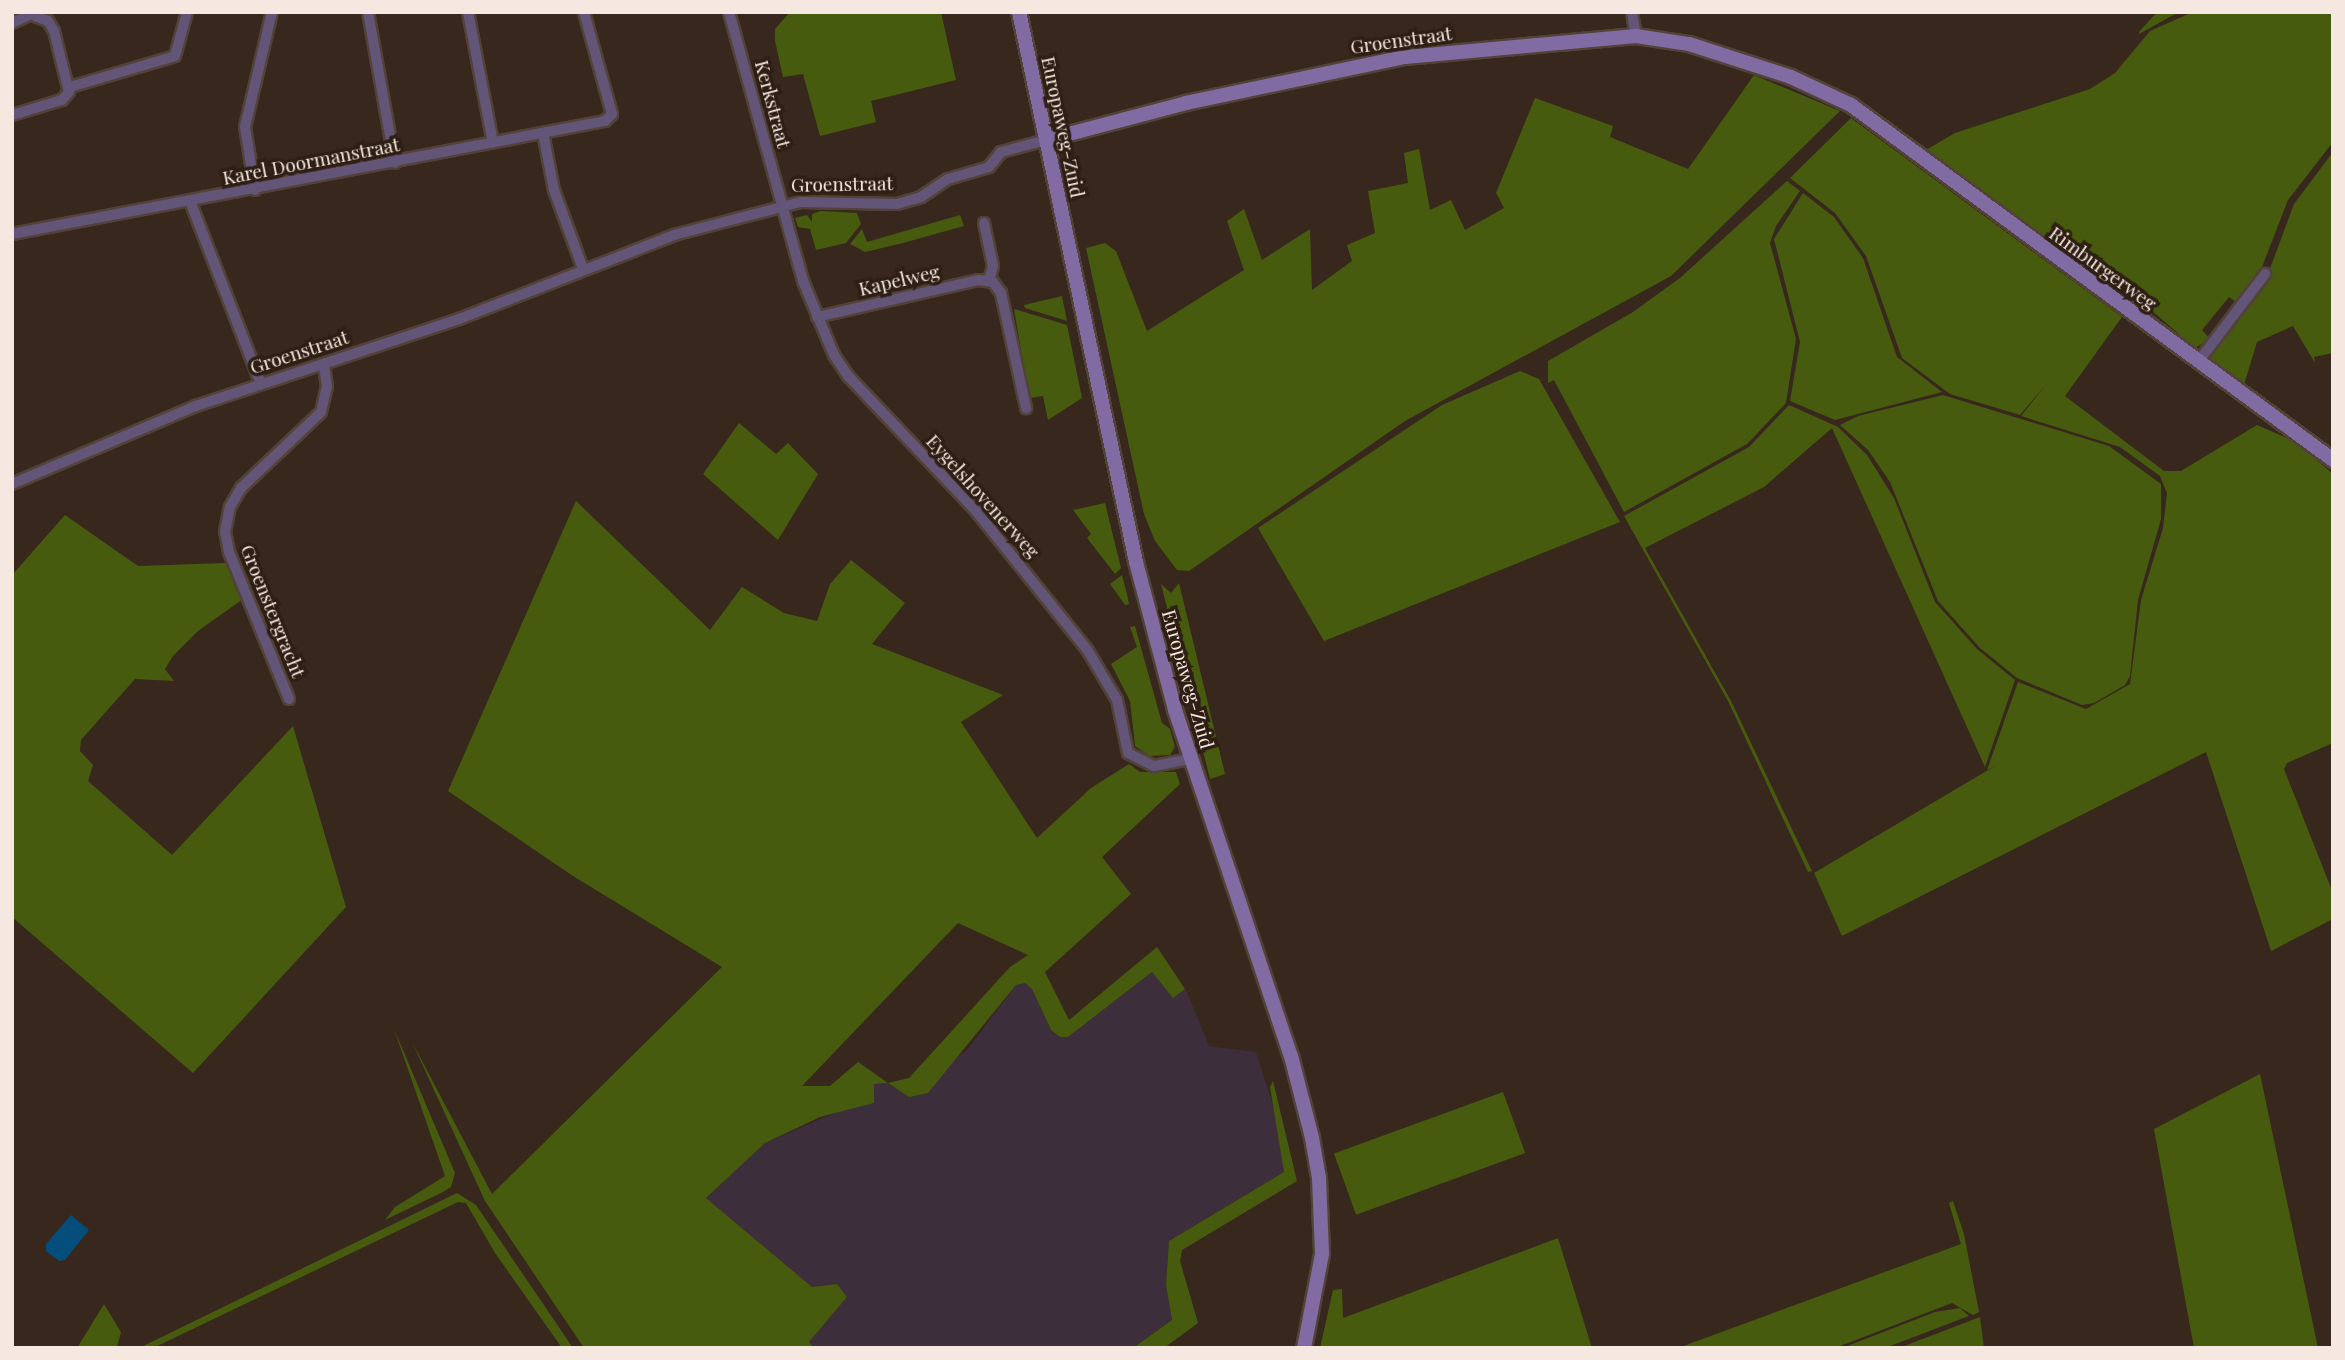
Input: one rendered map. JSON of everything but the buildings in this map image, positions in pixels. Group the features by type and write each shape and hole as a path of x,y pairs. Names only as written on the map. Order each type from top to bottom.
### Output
{"street":[{"path":"69,87 175,57 187,12"},
{"path":"255,190 245,127 272,12"},
{"path":"368,12 395,163"},
{"path":"468,12 493,143"},
{"name":"Karel Doormanstraat","path":"12,234 255,190 606,121 612,114 584,12"},
{"name":"Kerkstraat","path":"729,12 782,204"},
{"name":"Europaweg-Zuid","path":"1019,12 1123,509 1190,759 1291,1056 1312,1138 1319,1178 1322,1254 1304,1348"},
{"path":"1632,12 1636,36"},
{"path":"12,23 36,14 52,27 69,87 62,100 12,115"},
{"name":"Groenstraat","path":"12,484 188,409 458,319 583,269 707,224 782,204 897,204 922,197 948,179 989,167 1001,152 1366,63 1636,36 1689,44 1756,65 1851,105"},
{"name":"Rimburgerweg","path":"1851,105 2333,460"},
{"path":"543,133 554,190 583,269"},
{"path":"190,201 261,384"},
{"name":"Eygelshovenerweg","path":"782,204 817,317 849,377 976,511 1094,660 1117,700 1128,752 1147,765 1190,759"},
{"path":"984,223 993,266 989,280 1001,293 1026,408"},
{"path":"2198,362 2265,274"},
{"name":"Kapelweg","path":"817,317 989,280"},
{"name":"Groenstergracht","path":"289,699 229,552 226,532 229,507 241,488 321,412 327,387 324,365"}],"shaded area":[{"path":"1152,972 1173,998 1185,989 1209,1046 1256,1052 1281,1131 1284,1172 1169,1241 1166,1285 1172,1320 1133,1348 814,1348 809,1342 847,1297 837,1284 812,1287 706,1198 765,1143 844,1109 873,1084 888,1083 909,1097 968,1049 1016,985 1025,983 1032,989 1051,1030 1068,1037"}],"green space":[{"path":"790,12 941,12 956,80 871,101 876,122 820,136 803,74 783,77 775,29"},
{"path":"2157,12 2179,12 2139,34 2139,32"},
{"path":"2193,12 2333,12 2333,142 2288,200 2257,280 2239,304 2229,297 2202,330 2210,339 2195,348 2143,303 2118,295 1926,150 1955,133 2090,89 2115,73 2150,31"},
{"path":"1754,75 1840,111 1671,276 1405,421 1189,571 1177,570 1155,541 1144,514 1086,248 1105,243 1116,251 1147,331 1244,270 1227,221 1244,209 1262,260 1310,229 1312,290 1352,261 1347,245 1375,233 1368,191 1408,183 1404,153 1419,149 1430,210 1451,200 1465,230 1504,208 1496,193 1535,98 1613,126 1610,137 1688,169"},
{"path":"1851,118 2122,317 2065,396 2164,471 2181,471 2257,425 2296,442 2333,474 2333,743 2287,763 2284,769 2333,893 2333,919 2271,951 2206,752 1842,936 1814,873 1995,766 1987,770 2018,682 2086,709 2130,684 2141,600 2163,528 2167,493 2160,476 2120,447 2021,416 2047,383 2020,415 1950,394 1902,358 1866,256 1835,213 1790,178"},
{"path":"2333,152 2333,353 2314,357 2315,363 2293,326 2257,342 2244,385 2209,358 2265,282 2294,204"},
{"path":"1787,181 1800,191 1776,226 1770,243 1796,339 1786,403 1747,444 1624,512 1554,380 1548,383 1548,361 1633,312 1680,278"},
{"path":"1803,193 1834,217 1863,258 1897,357 1942,392 1835,420 1790,401 1800,342 1774,239"},
{"path":"821,211 857,213 861,224 846,243 816,250 810,229 798,227 795,218 807,215 812,222 812,214"},
{"path":"960,215 964,226 903,243 865,252 850,244 862,229 867,242"},
{"path":"1062,296 1067,321 1025,308 1024,305"},
{"path":"1014,309 1067,325 1082,398 1048,420 1043,396 1029,398"},
{"path":"1520,371 1539,379 1620,522 1324,641 1258,528 1442,405"},
{"path":"1943,395 2109,446 2161,484 2161,519 2138,600 2130,676 2125,685 2094,703 2082,705 2017,678 1980,648 1938,601 1890,482 1868,450 1840,425 1858,416"},
{"path":"1789,405 1838,427 1867,455 1894,498 1935,602 1977,649 2015,680 1985,767 1832,428 1764,487 1645,548 1731,701 1812,871 1808,872 1728,701 1624,516 1749,447"},
{"path":"739,423 776,454 788,443 818,474 778,540 703,474"},
{"path":"576,501 710,630 742,587 784,613 817,621 830,584 851,560 905,603 872,644 1003,695 961,722 1037,838 1091,788 1129,764 1140,772 1176,772 1180,784 1102,857 1131,894 1045,972 1069,1020 1157,947 1185,989 1173,998 1152,972 1068,1037 1060,1037 1051,1030 1032,989 1025,983 1016,985 928,1093 909,1097 888,1083 874,1084 874,1103 820,1117 765,1143 706,1198 812,1287 837,1284 847,1297 809,1342 814,1348 584,1348 485,1201 412,1042 492,1194 722,967 573,876 448,791","holes":["958,923 1028,955 1010,967 909,1078 888,1083 858,1062 830,1086 802,1086"]},
{"path":"1105,503 1121,568 1115,574 1087,538 1091,534 1073,510"},
{"path":"65,515 138,566 226,563 243,599 198,631 173,656 165,669 174,681 135,679 81,740 80,751 93,765 88,781 172,855 293,726 346,907 193,1073 12,917 12,575"},
{"path":"1122,575 1129,604 1125,605 1110,584"},
{"path":"1179,583 1225,774 1210,779 1161,584 1171,593"},
{"path":"1135,626 1162,723 1170,729 1175,747 1170,755 1149,756 1135,746 1130,701 1111,664 1137,647 1130,627"},
{"path":"394,1029 455,1173 451,1187 385,1220 395,1207 445,1176"},
{"path":"2260,1074 2318,1348 2194,1348 2154,1129"},
{"path":"1273,1081 1297,1181 1182,1250 1180,1261 1198,1323 1164,1348 1133,1348 1172,1320 1166,1285 1169,1241 1284,1172 1270,1087"},
{"path":"1503,1092 1525,1153 1356,1215 1334,1154"},
{"path":"457,1193 476,1205 573,1348 562,1348 495,1253 466,1203 458,1202 153,1348 139,1348"},
{"path":"1953,1201 1964,1234 1979,1312 1973,1315 1952,1303 1835,1348 1678,1348 1961,1244 1949,1203"},
{"path":"1558,1238 1592,1348 1320,1348 1333,1290 1342,1289 1343,1318"},
{"path":"104,1304 121,1332 117,1347 77,1348"},
{"path":"1960,1308 1969,1316 1885,1348 1842,1348 1935,1312"},
{"path":"1980,1317 1984,1348 1899,1348"}],"water":[{"path":"71,1215 89,1230 65,1260 59,1261 46,1251 46,1244"}]}
